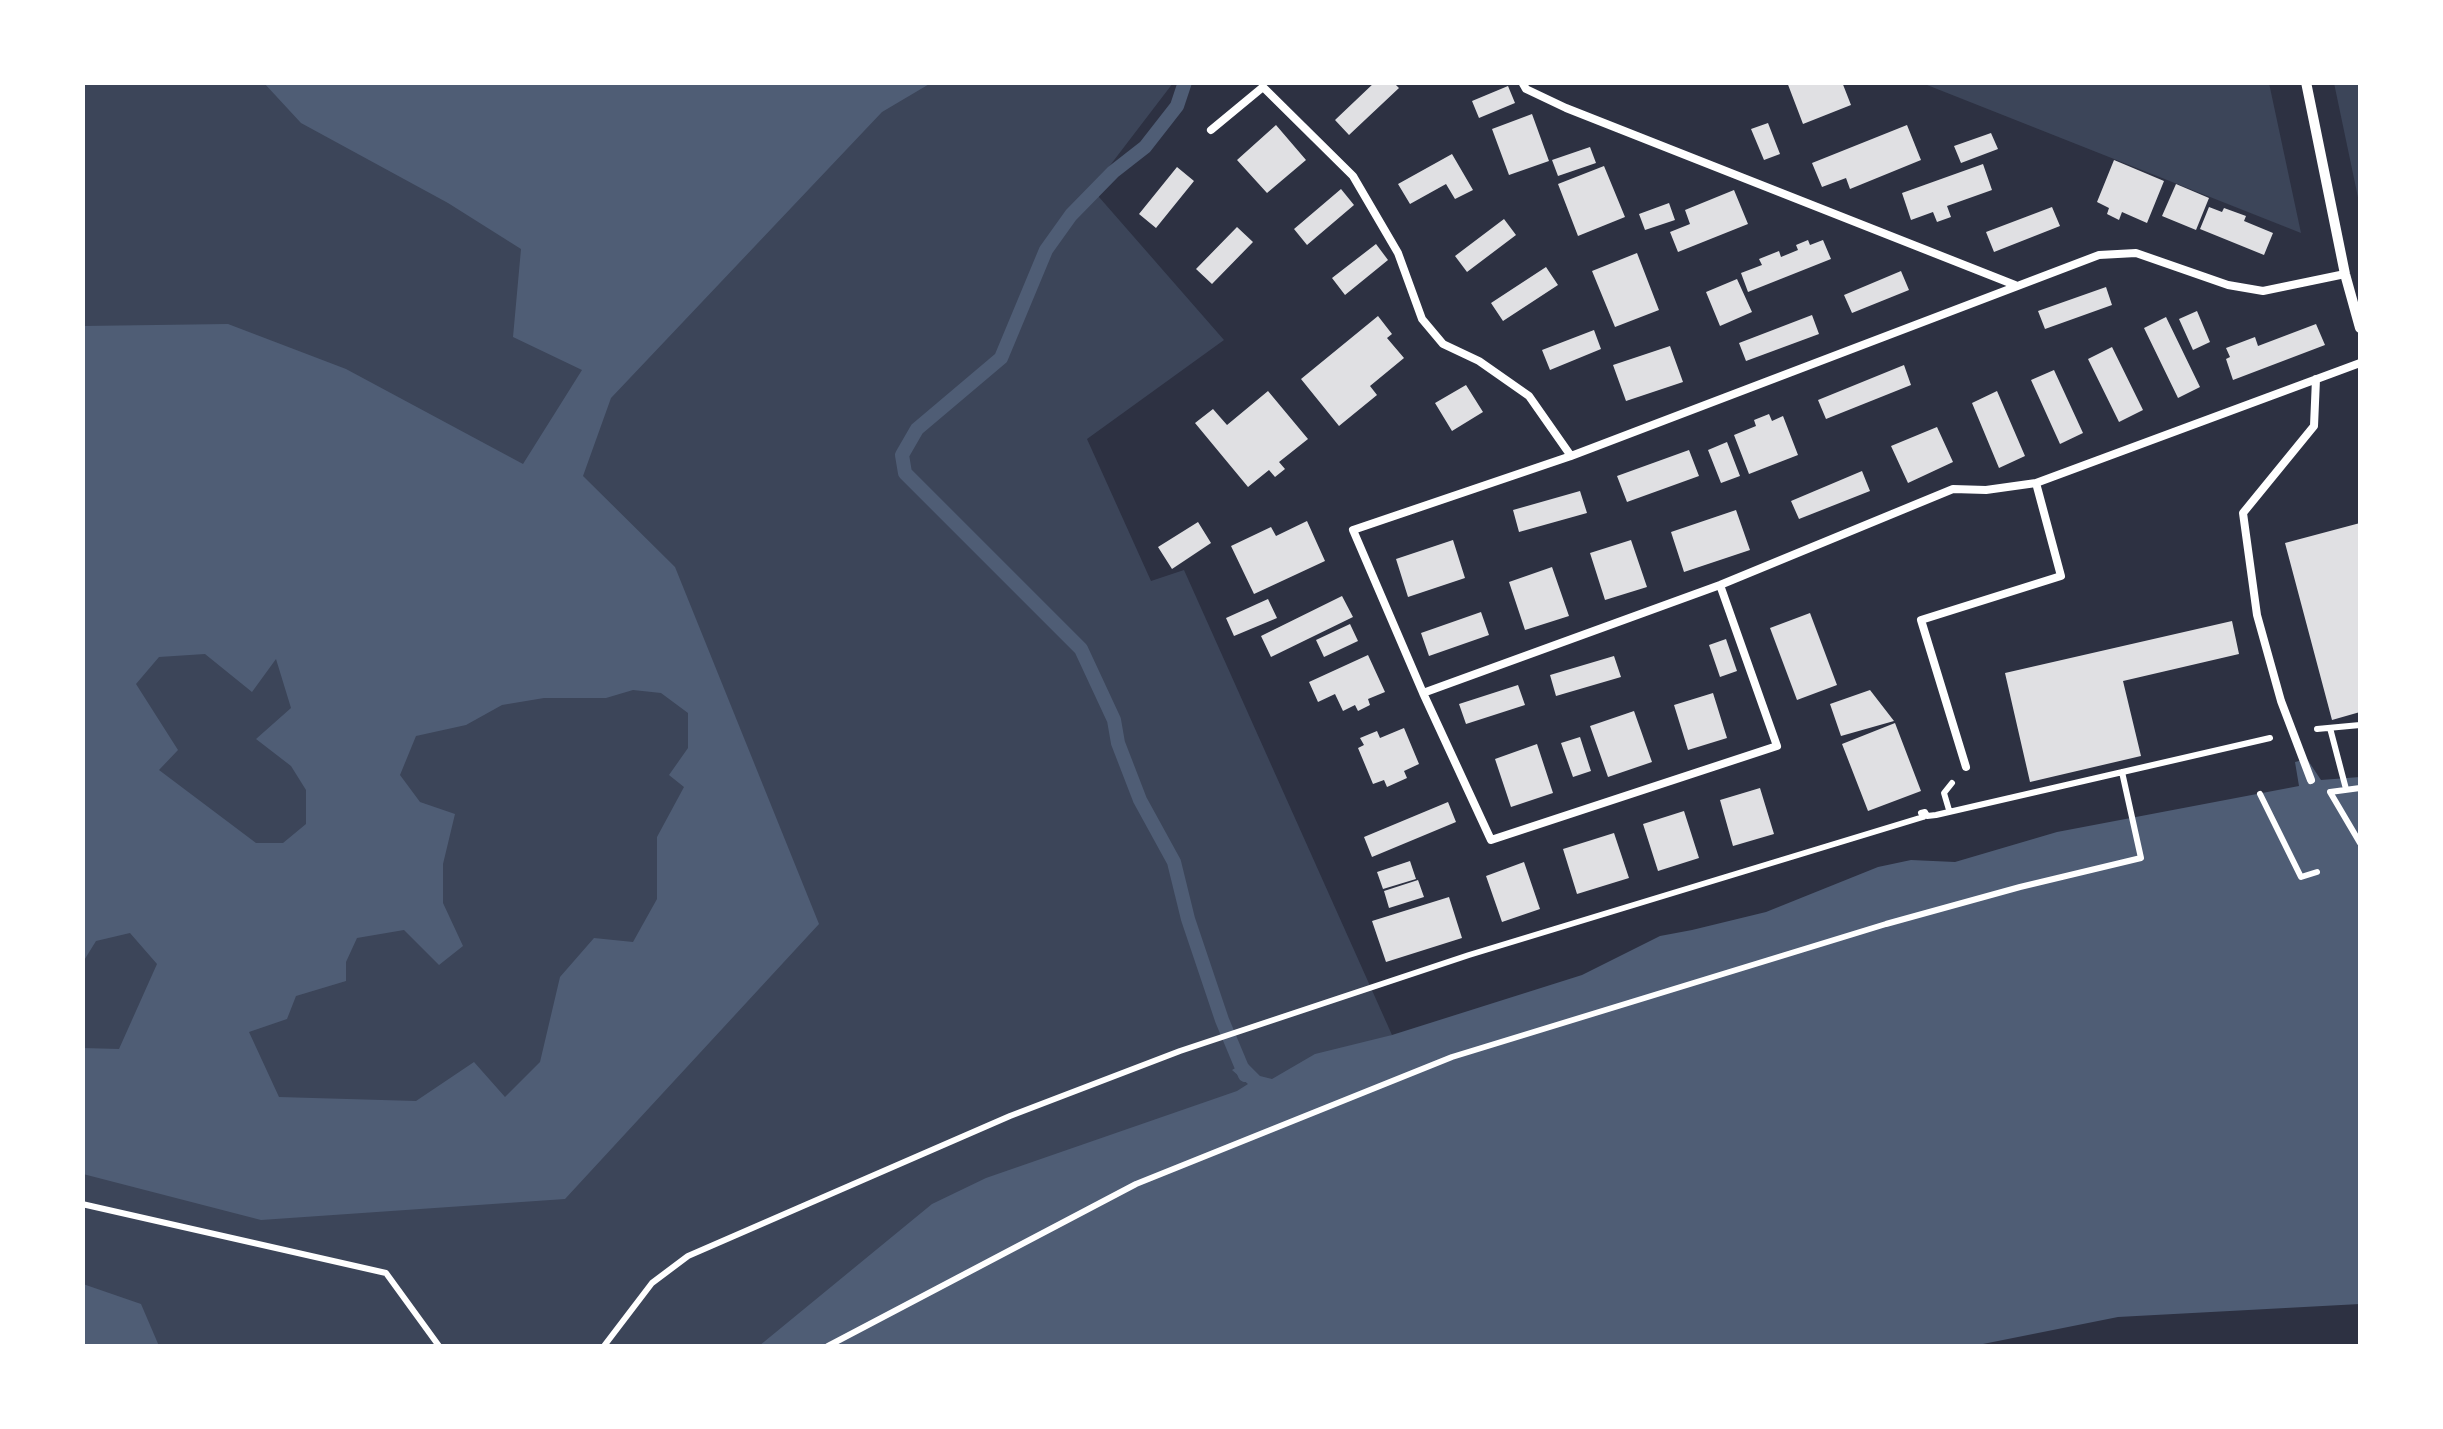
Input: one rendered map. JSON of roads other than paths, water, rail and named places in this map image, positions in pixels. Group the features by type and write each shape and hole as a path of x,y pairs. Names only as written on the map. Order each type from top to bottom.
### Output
{"street":[{"path":"2306,82 2360,328"}],"lane":[{"path":"1522,82 1526,89 1566,108 2016,285"},
{"path":"1211,130 1263,87 1352,176 1398,252 1422,319 1443,344 1480,361 1529,396 1572,456"},
{"path":"1720,586 1777,746 1491,840 1352,530 1572,456 2099,255 2136,252 2228,285 2263,291 2346,274"},
{"path":"1423,694 1720,586 1953,490 2036,484 2360,363"},
{"path":"2311,780 2281,701 2257,616 2243,514 2314,426 2316,379"},
{"path":"1966,767 1921,620 2061,576 2036,484"}],"waterway":[{"path":"1185,82 1177,106 1145,147 1113,172 1071,215 1046,250 1001,358 917,429 902,455 905,473 1081,649 1114,720 1118,743 1140,800 1174,862 1188,919 1245,1075"}]}
